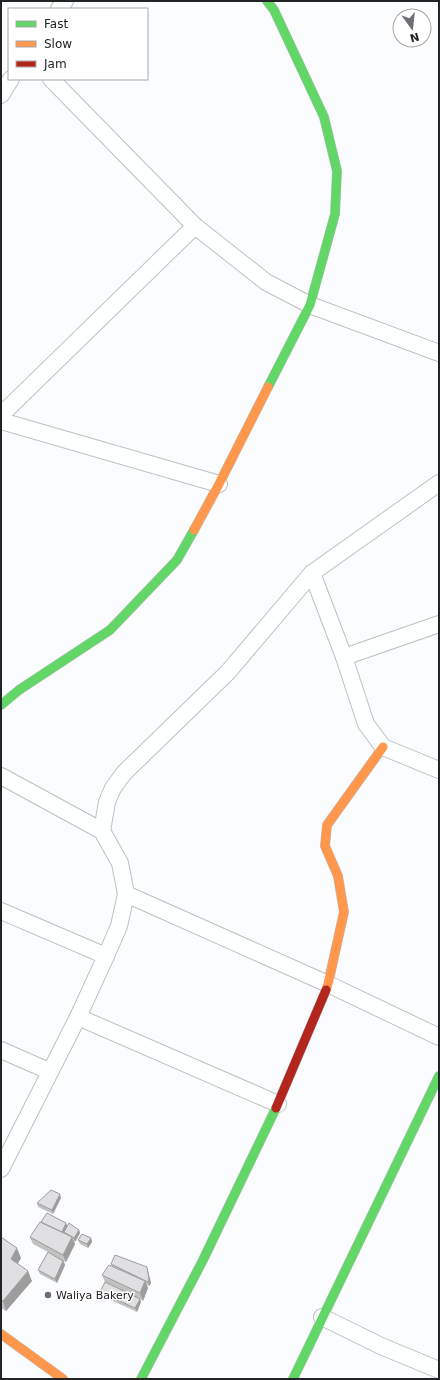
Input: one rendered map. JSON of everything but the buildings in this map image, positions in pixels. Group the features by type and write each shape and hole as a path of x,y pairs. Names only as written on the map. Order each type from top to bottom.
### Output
{"main road":[{"path":"1,705 19,690 110,630 177,560 219,484 310,305 335,214 337,171 324,117 275,4"},
{"path":"142,1379 203,1260 278,1104 328,984 344,912 338,876 325,846 326,824 383,747"},
{"path":"293,1379 439,1076"},
{"path":"1,1334 63,1379"}],"street":[{"path":"1,95 10,80"},
{"path":"52,80 195,226 266,282 310,305 439,353"},
{"path":"1,415 195,226"},
{"path":"1,421 219,484"},
{"path":"102,831 107,802 112,788 124,773 228,672 312,573 439,483"},
{"path":"312,573 344,657 366,724 383,747 439,770"},
{"path":"344,657 439,624"},
{"path":"1,776 102,831 120,863 126,894 119,926 106,956 78,1017 1,1169"},
{"path":"126,894 328,984 439,1037"},
{"path":"1,911 106,956"},
{"path":"78,1017 278,1104"},
{"path":"1,1050 50,1071"},
{"path":"322,1317 381,1346 439,1370"}],"traffic: fast":[{"path":"267,1 274,10 324,117 337,171 335,214 310,305 268,387"},
{"path":"1,705 19,690 110,630 177,560 194,530"},
{"path":"293,1379 439,1076"},
{"path":"141,1379 203,1260 276,1108"}],"traffic: slow":[{"path":"194,530 268,387"},
{"path":"326,990 344,912 338,876 325,846 327,825 383,747"},
{"path":"1,1334 63,1379"}],"traffic: jam":[{"path":"276,1108 326,990"}],"place":[{"name":"Waliya Bakery","path":"48,1295"}]}
